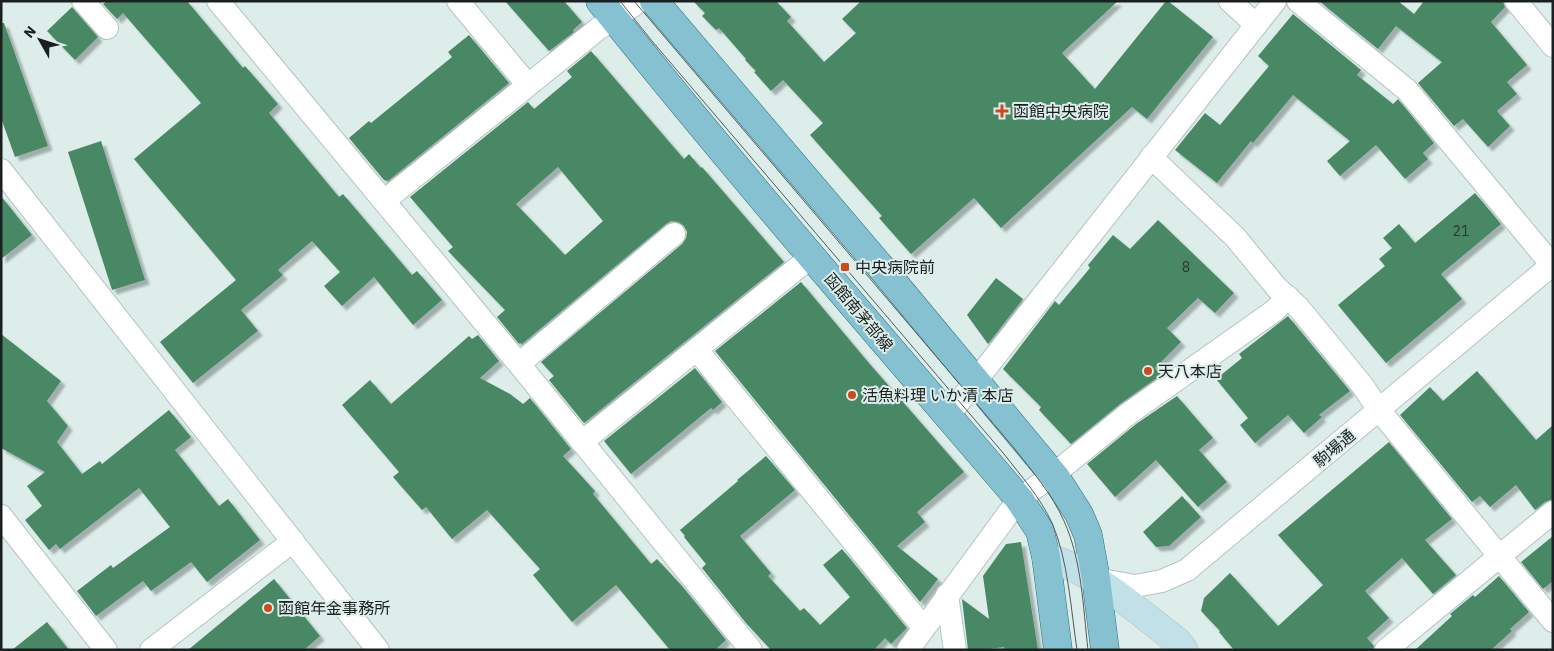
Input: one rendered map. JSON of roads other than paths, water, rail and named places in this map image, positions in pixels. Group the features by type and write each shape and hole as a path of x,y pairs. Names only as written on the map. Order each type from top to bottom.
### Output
{"main road":[{"path":"654,1 884,271 1053,475 1079,514 1088,535 1105,650"},
{"name":"函館南茅部線","path":"606,10 810,254 1019,499 1040,531 1046,557 1058,650"}],"street":[{"path":"83,1 107,28"},
{"path":"218,1 519,364 751,650"},
{"path":"458,1 528,84"},
{"path":"384,201 598,29 606,10 640,1"},
{"path":"1230,1 1256,25"},
{"path":"948,416 1274,1"},
{"path":"1298,1 1407,90 1552,264"},
{"path":"1516,1 1553,46"},
{"path":"1151,157 1235,237 1277,288 1299,308 1362,386 1378,410 1553,621"},
{"path":"1,170 378,650"},
{"path":"519,364 674,234"},
{"path":"582,442 697,350 800,265 810,254"},
{"name":"駒場通","path":"1096,579 1135,586 1162,581 1187,570 1552,264"},
{"path":"908,650 1019,499 1053,475 1128,414 1274,310 1288,297"},
{"path":"697,350 924,628"},
{"path":"1386,650 1553,512"},
{"path":"1,516 106,650"},
{"path":"151,650 293,541"},
{"path":"1046,557 1064,562 1096,579 1177,641 1184,650"},
{"path":"947,595 955,650"}],"tram line":[{"path":"620,1 1004,454 1036,496 1052,523 1062,552 1077,650"},
{"path":"634,1 1014,448 1048,492 1064,521 1075,552 1081,584 1088,650"}],"place":[{"name":"函館中央病院","path":"1002,111"},
{"name":"中央病院前","path":"845,267"},
{"name":"天八本店","path":"1148,371"},
{"name":"活魚料理 いか清 本店","path":"852,395"},
{"name":"函館年金事務所","path":"268,608"}]}
